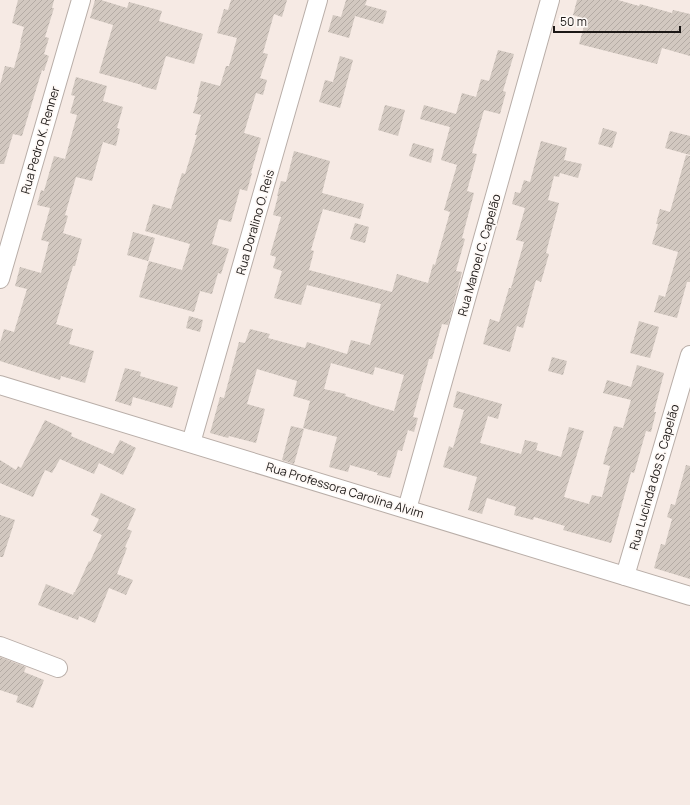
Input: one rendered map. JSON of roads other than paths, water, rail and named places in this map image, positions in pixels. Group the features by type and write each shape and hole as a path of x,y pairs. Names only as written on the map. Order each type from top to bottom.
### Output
{"street":[{"name":"Rua Pedro K. Renner","path":"0,279 81,0"},
{"name":"Rua Doralino O. Reis","path":"191,443 318,0"},
{"name":"Rua Manoel C. Capelão","path":"407,509 550,0"},
{"name":"Rua Lucinda dos S. Capelão","path":"625,576 690,355"},
{"name":"Rua Professora Carolina Alvim","path":"0,385 690,596"},
{"path":"0,646 58,668"}]}
